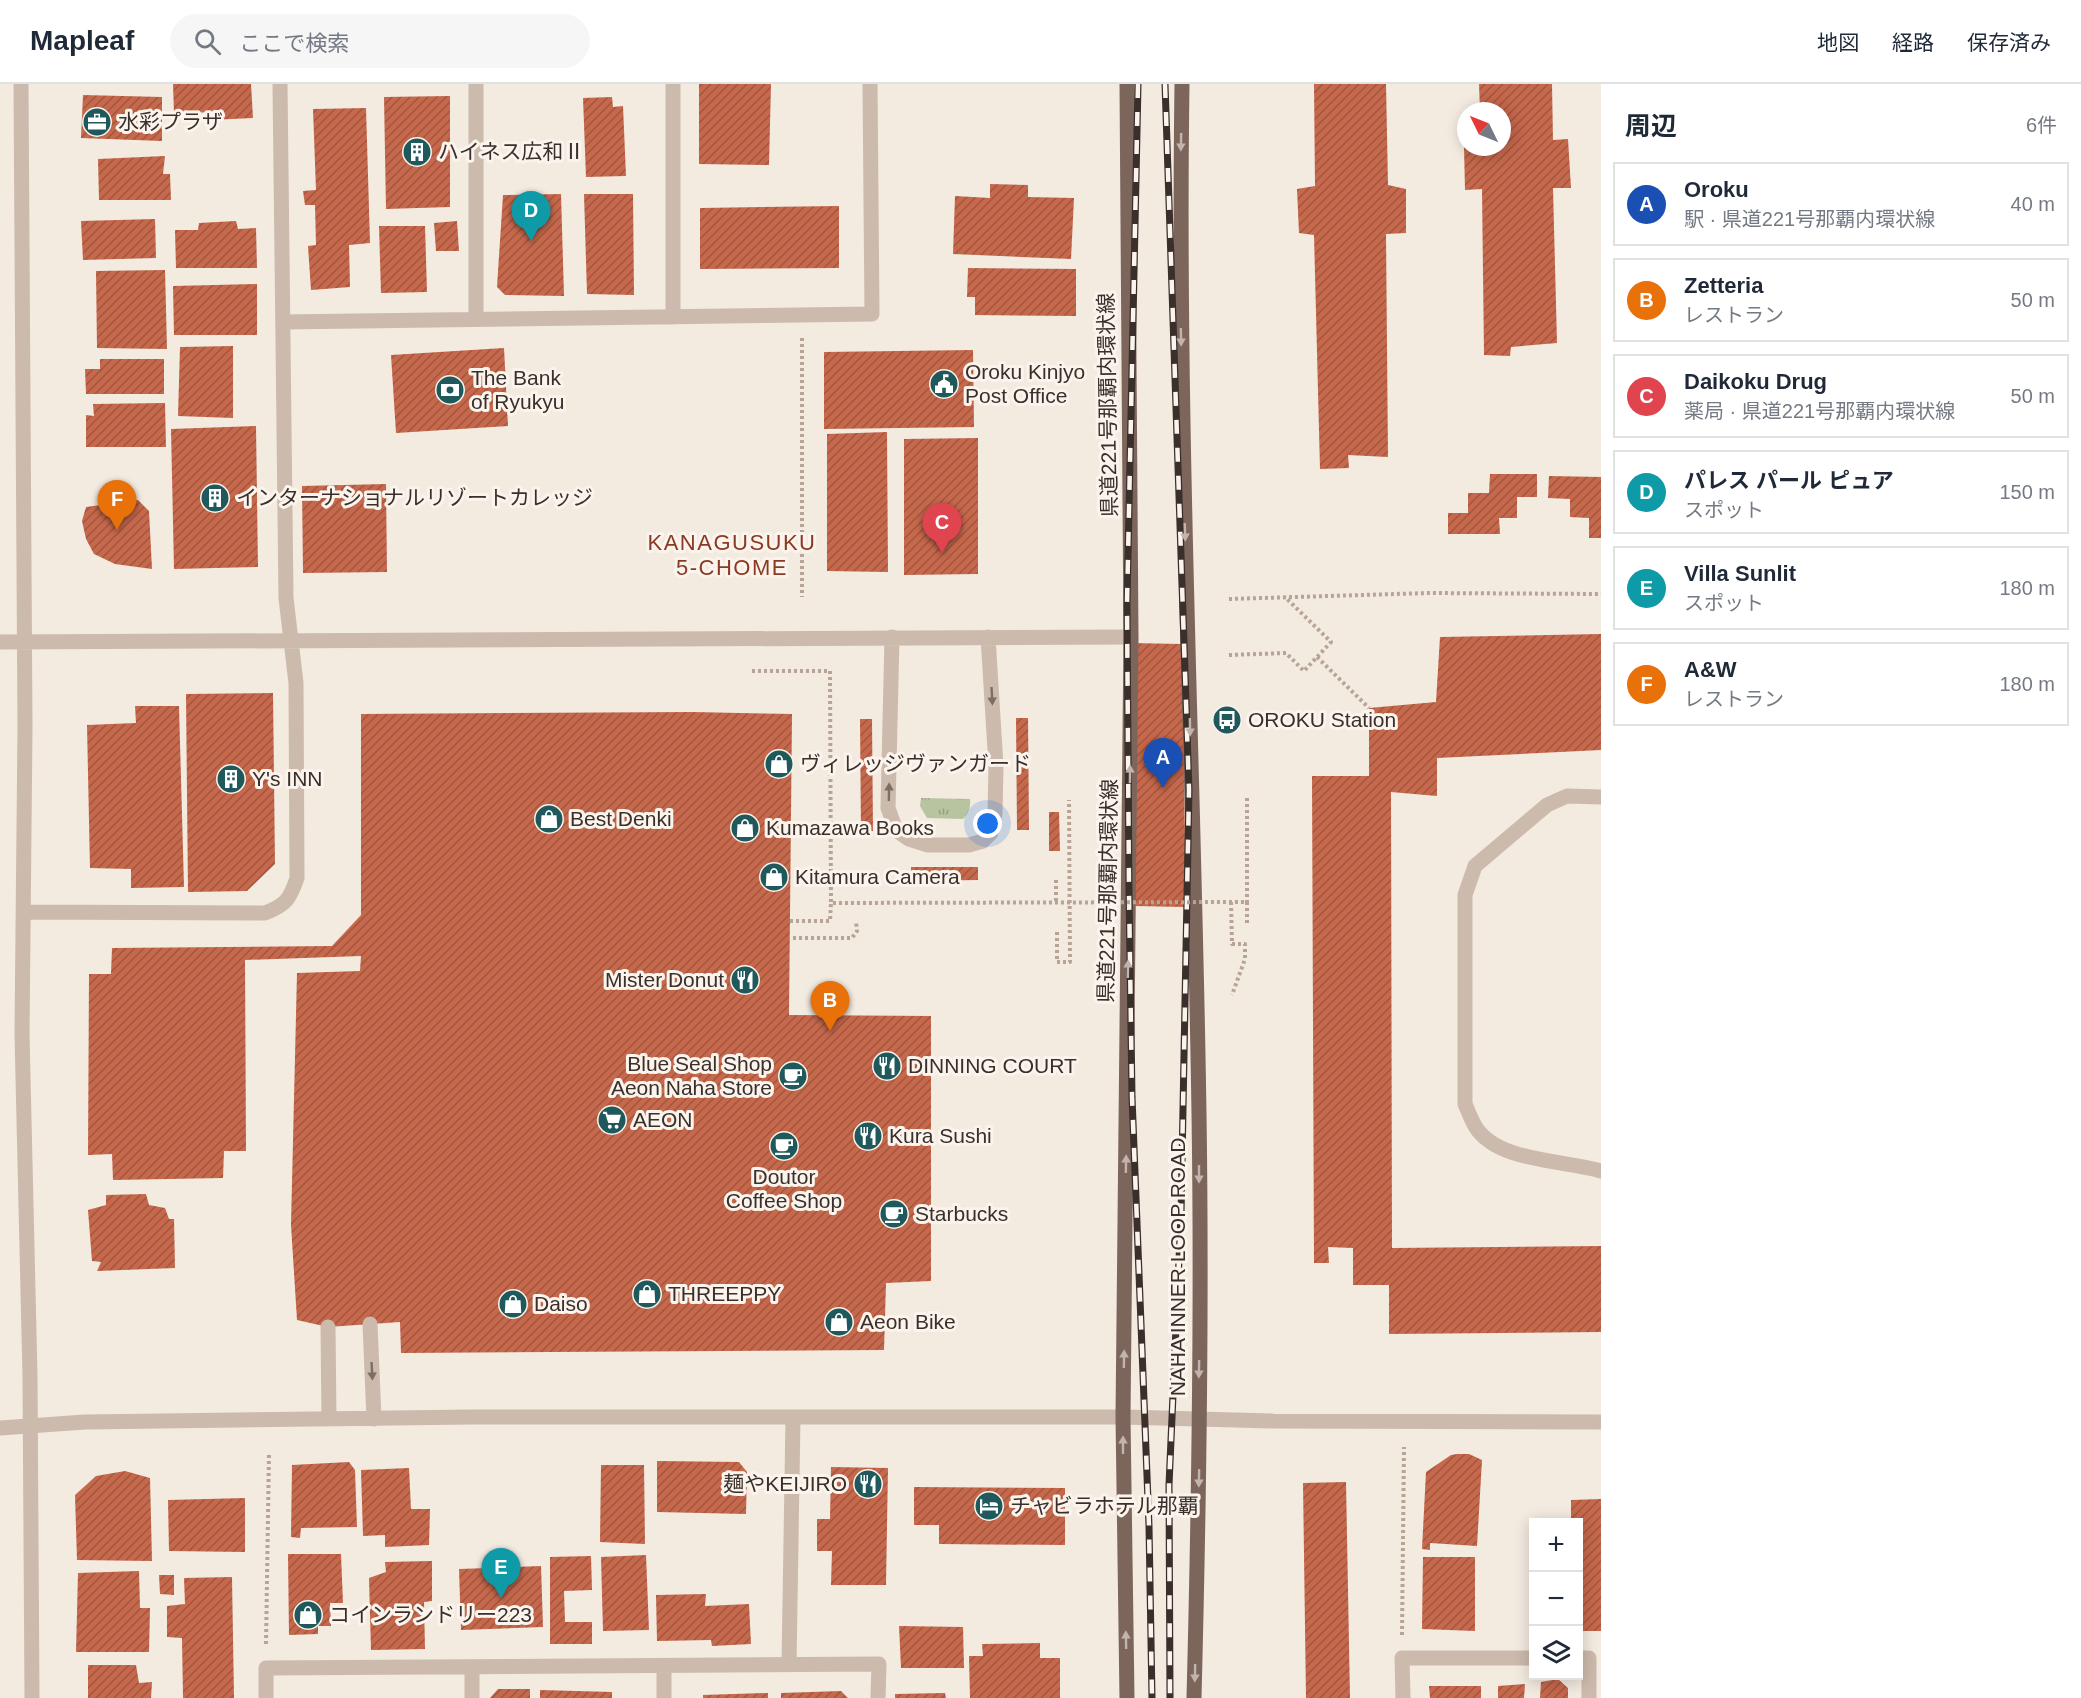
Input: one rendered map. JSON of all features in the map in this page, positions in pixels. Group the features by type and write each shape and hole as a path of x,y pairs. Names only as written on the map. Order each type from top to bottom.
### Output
{"main road":[{"name":"県道221号那覇内環状線","path":"1126,1698 1123,1417 1131,637 1127,84"},
{"name":"NAHA INNER LOOP ROAD","path":"1182,84 1180,240 1183,483 1199,1115 1200,1419"},
{"path":"1194,1698 1200,1419"}],"street":[{"path":"21,84 24,641 22,1034 31,1426 32,1698"},
{"path":"24,912 265,913 281,907 291,894 297,878 296,683 286,598 280,84"},
{"path":"476,84 476,318"},
{"path":"673,84 674,317"},
{"path":"282,322 872,314 870,84"},
{"path":"892,637 888,808 896,830 909,839 928,845 969,844 983,841 991,833 995,813 996,766 988,637"},
{"path":"0,642 1131,637"},
{"path":"1601,797 1567,796 1547,805 1475,866 1465,895 1465,1104 1476,1127 1490,1142 1509,1152 1601,1171"},
{"path":"370,1324 374,1419"},
{"path":"328,1327 329,1419"},
{"path":"0,1428 85,1422 329,1419 1123,1417 1601,1422"},
{"path":"789,1664 793,1418"},
{"path":"1402,1698 1402,1658 1529,1658"},
{"path":"1583,1658 1589,1658 1589,1698"},
{"path":"266,1698 266,1668 879,1664 878,1698"},
{"path":"472,1667 472,1698"},
{"path":"664,1667 664,1698"}],"path":[{"path":"802,316 802,597"},
{"path":"1228,599 1429,593 1601,594"},
{"path":"1229,655 1286,653 1304,671 1331,642 1285,597"},
{"path":"1317,657 1369,708"},
{"path":"752,671 830,671 830,921 790,921"},
{"path":"1246,798 1247,925"},
{"path":"1057,932 1057,962 1070,962 1069,800"},
{"path":"1056,880 1056,902"},
{"path":"1231,902 1232,944 1245,944 1245,959 1232,995"},
{"path":"831,903 1247,902"},
{"path":"793,938 852,938 856,931 856,922"},
{"path":"1402,1658 1404,1447"},
{"path":"266,1668 269,1452"}],"green space":[{"path":"921,798 970,799 970,805 963,819 927,818 920,806"}],"building":[{"path":"173,84 251,84 253,118 210,120 210,112 174,114"},
{"path":"699,84 771,84 769,165 699,164"},
{"path":"1314,84 1386,84 1388,185 1406,189 1406,233 1386,234 1388,457 1348,455 1349,468 1320,469 1314,235 1299,233 1297,189 1315,186"},
{"path":"1479,84 1552,84 1553,140 1568,139 1571,188 1553,188 1557,343 1511,347 1510,356 1484,355 1482,189 1465,190 1464,156 1511,156 1511,102 1480,102"},
{"path":"83,95 162,97 162,141 81,138"},
{"name":"ハイネス広和Ⅱ","path":"450,96 450,207 386,209 384,97"},
{"path":"612,97 613,107 623,106 626,176 586,177 583,98"},
{"path":"366,108 370,243 349,245 350,287 311,290 308,246 316,245 315,205 305,205 303,191 316,190 313,109"},
{"path":"165,156 163,174 170,174 171,200 99,200 98,159"},
{"path":"990,184 1028,185 1028,197 1074,198 1071,259 953,254 955,196 990,198"},
{"path":"561,194 564,296 505,295 497,287 503,195"},
{"path":"584,194 633,194 634,295 587,294"},
{"path":"839,206 839,268 700,269 700,208"},
{"path":"155,219 156,258 83,260 81,221"},
{"path":"236,221 238,229 256,228 257,268 176,268 175,230 198,230 199,223"},
{"path":"457,221 459,251 436,251 434,223"},
{"path":"379,226 425,226 427,292 381,293"},
{"path":"968,268 1076,269 1076,316 975,315 975,297 967,297"},
{"path":"165,270 167,349 97,348 96,271"},
{"path":"257,284 257,335 174,335 173,286"},
{"path":"233,346 233,418 178,416 180,347"},
{"name":"The Bank of Ryukyu","path":"504,348 508,426 396,433 391,355"},
{"path":"973,350 974,427 824,429 824,352"},
{"path":"100,359 164,359 164,394 86,394 85,369 100,369"},
{"path":"165,403 166,447 86,447 86,415 94,416 93,404"},
{"name":"インターナショナルリゾートカレッジ","path":"256,426 258,567 174,569 171,429"},
{"path":"887,432 888,572 827,571 827,434"},
{"path":"978,438 978,574 904,575 904,439"},
{"path":"1490,474 1537,474 1537,497 1517,497 1517,518 1499,518 1500,534 1448,534 1448,513 1468,513 1468,493 1489,493"},
{"path":"1549,476 1601,477 1601,538 1589,538 1589,518 1570,517 1570,499 1548,498"},
{"path":"386,484 387,572 303,573 302,486"},
{"path":"138,500 149,511 152,569 115,564 94,554 86,539 82,521 86,507"},
{"path":"1601,634 1601,750 1437,758 1437,796 1391,792 1392,1248 1601,1246 1601,1332 1389,1334 1389,1285 1353,1285 1353,1248 1328,1247 1329,1263 1314,1263 1312,776 1369,776 1369,708 1436,702 1440,637"},
{"path":"1130,643 1182,644 1186,907 1134,906"},
{"name":"Y's INN","path":"273,693 275,864 247,891 188,892 186,694"},
{"path":"135,706 179,706 184,887 131,888 131,869 90,868 87,725 136,723"},
{"name":"AEON","path":"692,712 792,714 789,1015 931,1016 931,1281 886,1283 884,1350 401,1353 400,1322 328,1327 297,1320 291,1225 297,973 360,971 361,956 245,960 246,1151 224,1151 223,1178 113,1180 112,1154 88,1155 89,974 111,974 112,948 332,946 361,915 361,714"},
{"path":"1016,718 1028,718 1029,830 1017,830"},
{"path":"860,719 872,719 873,831 861,831"},
{"path":"1049,812 1059,812 1060,851 1049,851"},
{"path":"911,867 978,867 978,880 911,881"},
{"path":"146,1194 149,1205 165,1208 169,1219 174,1219 175,1268 97,1271 101,1262 92,1261 88,1210 106,1205 106,1195"},
{"path":"1469,1454 1482,1460 1477,1546 1430,1543 1430,1550 1422,1549 1426,1472 1451,1455"},
{"path":"657,1461 739,1462 747,1472 746,1514 657,1512"},
{"path":"349,1462 355,1470 357,1527 301,1528 300,1538 291,1537 292,1465"},
{"path":"601,1465 644,1465 645,1544 600,1542"},
{"path":"831,1467 888,1468 886,1585 831,1585 832,1551 817,1551 817,1519 830,1519"},
{"path":"409,1468 411,1509 430,1509 429,1545 385,1547 385,1535 363,1536 361,1470"},
{"path":"125,1471 150,1478 152,1561 77,1560 75,1495 96,1476"},
{"path":"1346,1482 1350,1698 1306,1698 1303,1483"},
{"name":"チャビラホテル那覇","path":"914,1487 1065,1488 1065,1545 939,1544 939,1525 914,1525"},
{"path":"245,1498 245,1552 169,1551 168,1500"},
{"path":"1601,1499 1601,1631 1583,1631 1583,1518 1571,1518 1571,1500"},
{"path":"288,1554 341,1554 343,1603 330,1603 331,1626 318,1626 318,1634 289,1635"},
{"path":"646,1555 649,1630 603,1631 601,1557"},
{"path":"591,1556 592,1590 564,1591 565,1622 592,1622 592,1644 550,1644 550,1557"},
{"path":"1423,1557 1475,1557 1475,1631 1422,1629"},
{"path":"432,1561 432,1601 424,1602 425,1649 371,1650 369,1578 386,1572 385,1562"},
{"path":"541,1566 543,1627 461,1630 459,1569"},
{"path":"139,1571 140,1608 150,1608 149,1652 76,1652 78,1573"},
{"path":"159,1575 174,1575 174,1595 160,1594"},
{"path":"232,1577 234,1698 183,1698 182,1638 167,1637 167,1606 185,1604 184,1578"},
{"path":"706,1594 705,1606 749,1604 751,1644 712,1646 711,1640 657,1641 656,1595"},
{"path":"899,1626 963,1627 964,1668 901,1668"},
{"path":"1040,1643 1040,1658 1060,1658 1060,1698 970,1698 969,1656 983,1656 982,1644"},
{"path":"88,1665 136,1665 139,1683 152,1682 151,1698 88,1698"},
{"path":"1559,1680 1568,1688 1568,1698 1540,1698 1541,1682"},
{"path":"1525,1684 1524,1698 1498,1698 1498,1686"},
{"path":"1429,1686 1481,1686 1481,1698 1430,1698"},
{"path":"498,1689 530,1689 530,1698 490,1698"},
{"path":"540,1690 612,1692 612,1698 540,1698"},
{"path":"841,1691 848,1698 781,1698 781,1693"},
{"path":"768,1693 768,1698 703,1698 703,1695"},
{"path":"945,1693 946,1698 895,1698 895,1694"}],"railway":[{"path":"1138,84 1127,604 1129,893 1132,1097 1149,1526 1152,1698"},
{"path":"1165,84 1189,790 1181,1215 1169,1485 1170,1698"}],"place":[{"name":"水彩プラザ","path":"97,122"},
{"name":"ハイネス広和Ⅱ","path":"417,152"},
{"name":"パレス パール ピュア","path":"531,241"},
{"name":"Oroku Kinjyo Post Office","path":"944,384"},
{"name":"The Bank of Ryukyu","path":"450,390"},
{"name":"インターナショナルリゾートカレッジ","path":"215,498"},
{"name":"A&W","path":"117,530"},
{"name":"Daikoku Drug","path":"942,553"},
{"name":"OROKU Station","path":"1227,720"},
{"name":"ヴィレッジヴァンガード","path":"779,764"},
{"name":"Y's INN","path":"231,779"},
{"name":"Oroku","path":"1163,788"},
{"name":"Best Denki","path":"549,819"},
{"name":"Kumazawa Books","path":"745,828"},
{"name":"Kitamura Camera","path":"774,877"},
{"name":"Mister Donut","path":"745,980"},
{"name":"Zetteria","path":"830,1031"},
{"name":"DINNING COURT","path":"887,1066"},
{"name":"Blue Seal Shop Aeon Naha Store","path":"793,1076"},
{"name":"AEON","path":"612,1120"},
{"name":"Kura Sushi","path":"868,1136"},
{"name":"Doutor Coffee Shop","path":"784,1146"},
{"name":"Starbucks","path":"894,1214"},
{"name":"THREEPPY","path":"647,1294"},
{"name":"Daiso","path":"513,1304"},
{"name":"Aeon Bike","path":"839,1322"},
{"name":"麺やKEIJIRO","path":"868,1484"},
{"name":"チャビラホテル那覇","path":"989,1506"},
{"name":"Villa Sunlit","path":"501,1598"},
{"name":"コインランドリー223","path":"308,1615"}],"district":[{"name":"KANAGUSUKU 5-CHOME","path":"732,554"}]}
